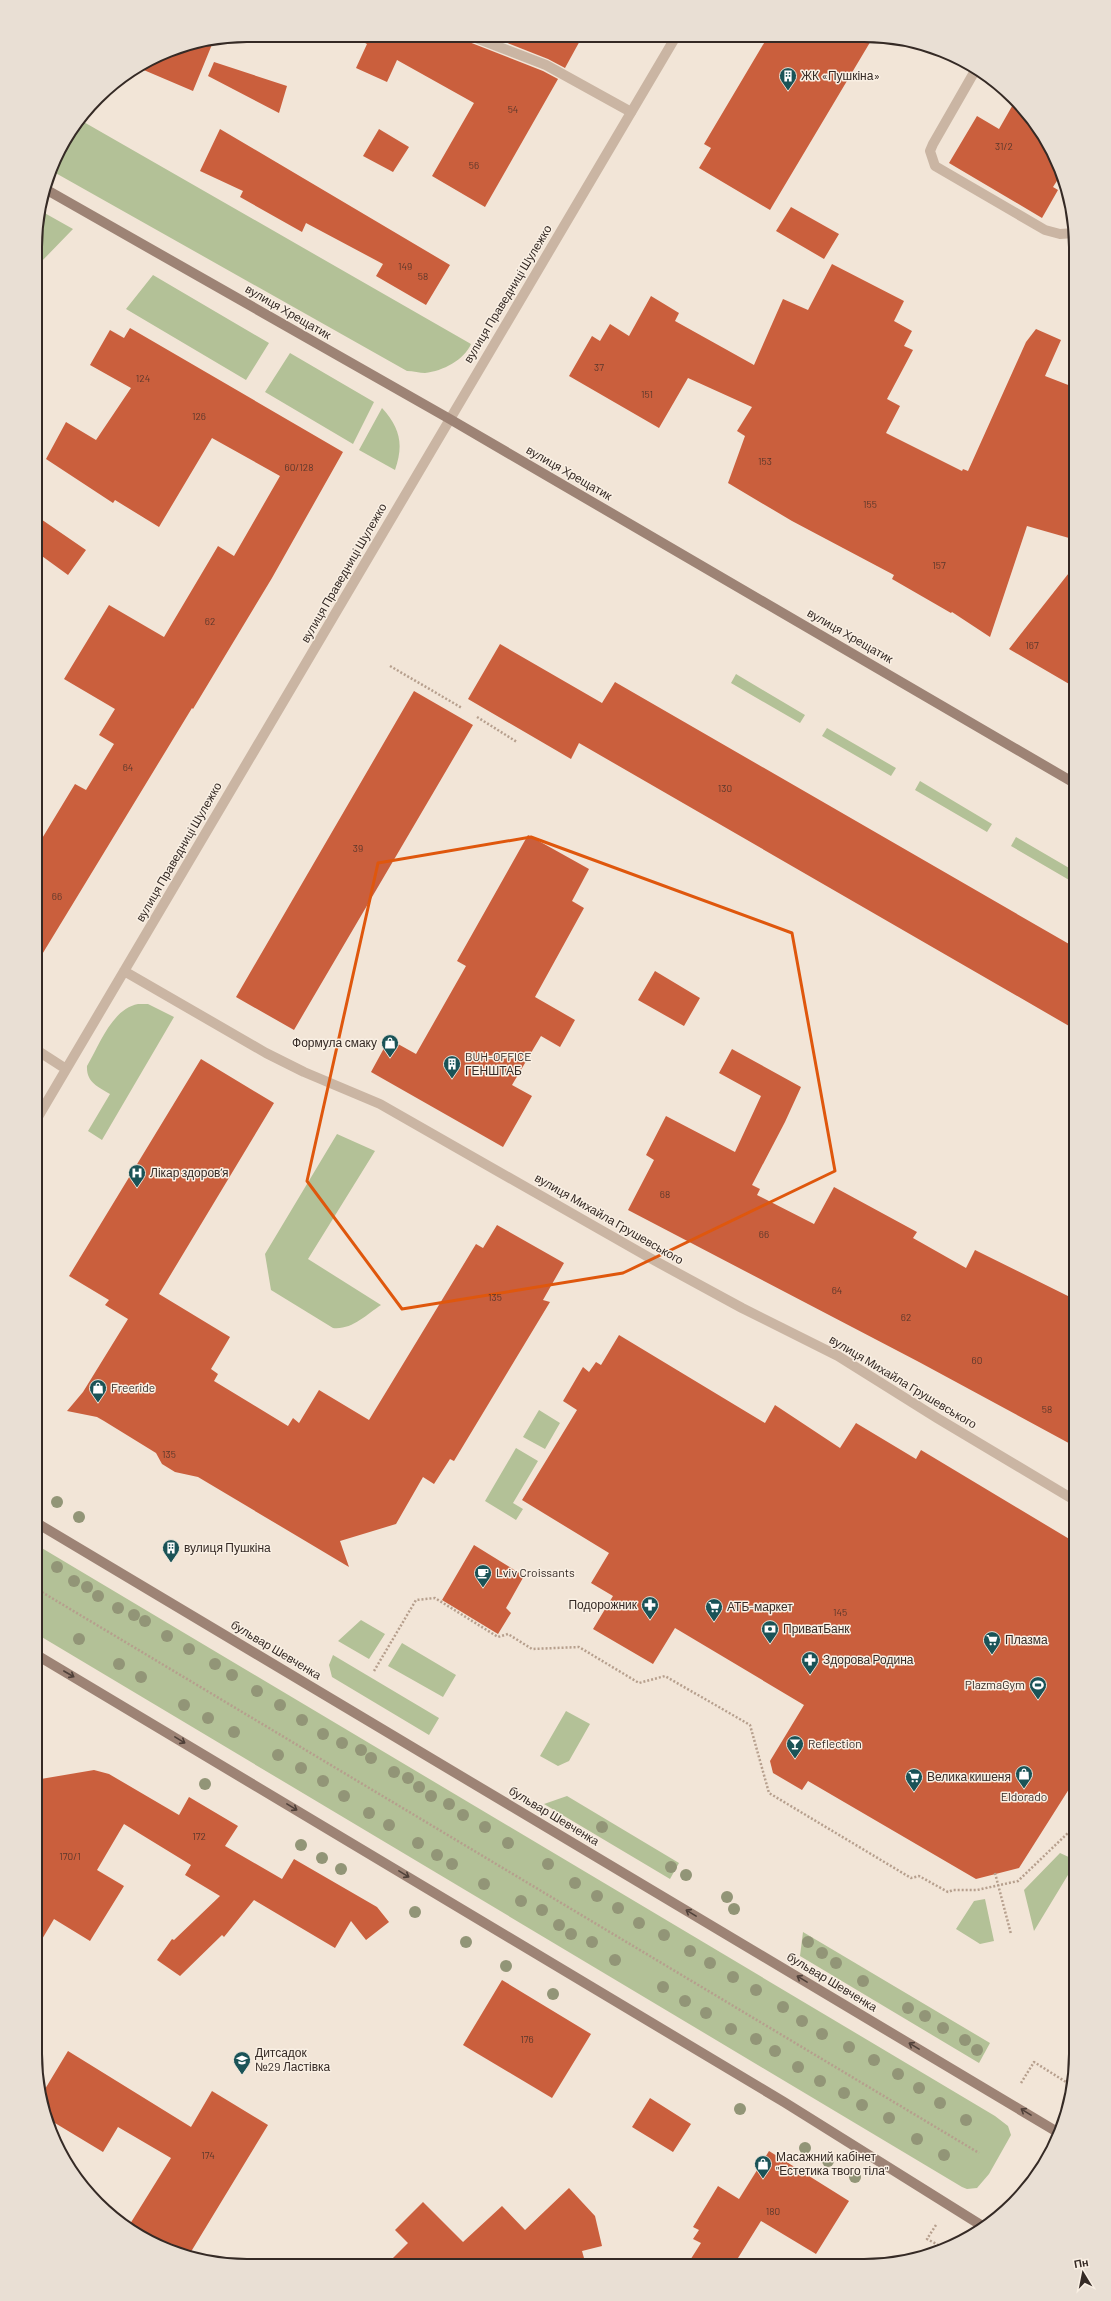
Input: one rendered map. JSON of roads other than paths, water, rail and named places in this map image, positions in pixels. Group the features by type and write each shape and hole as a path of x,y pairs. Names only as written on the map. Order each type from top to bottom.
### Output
{"main road":[{"name":"вулиця Хрещатик","path":"50,192 448,418 1069,780"},
{"name":"бульвар Шевченка","path":"42,1526 1054,2130"},
{"path":"42,1658 784,2102 979,2224"}],"street":[{"path":"487,42 546,65 631,112"},
{"name":"вулиця Праведниці Шулежко","path":"42,1110 448,418 673,42"},
{"path":"973,74 930,151 931,159 935,166 1045,230 1060,234 1069,233"},
{"name":"вулиця Михайла Грушевського","path":"124,971 266,1053 304,1072 380,1104 650,1258 742,1308 838,1356 936,1418 1069,1497"},
{"path":"42,1054 66,1069"}],"place":[{"name":"ЖК «Пушкіна»","path":"788,91"},
{"name":"Формула смаку","path":"390,1058"},
{"name":"BUH-OFFICE ГЕНШТАБ","path":"452,1079"},
{"name":"Лікар здоровʼя","path":"137,1188"},
{"name":"Freeride","path":"98,1403"},
{"name":"вулиця Пушкіна","path":"171,1563"},
{"name":"Lviv Croissants","path":"483,1588"},
{"name":"Подорожник","path":"650,1620"},
{"name":"АТБ-маркет","path":"714,1622"},
{"name":"ПриватБанк","path":"770,1644"},
{"name":"Плазма","path":"992,1655"},
{"name":"Здорова Родина","path":"810,1675"},
{"name":"PlazmaGym","path":"1038,1700"},
{"name":"Reflection","path":"795,1759"},
{"name":"Eldorado","path":"1024,1789"},
{"name":"Велика кишеня","path":"914,1792"},
{"name":"Дитсадок №29 Ластівка","path":"242,2075"},
{"name":"Масажний кабінет \"Естетика твого тіла\"","path":"763,2179"}]}
